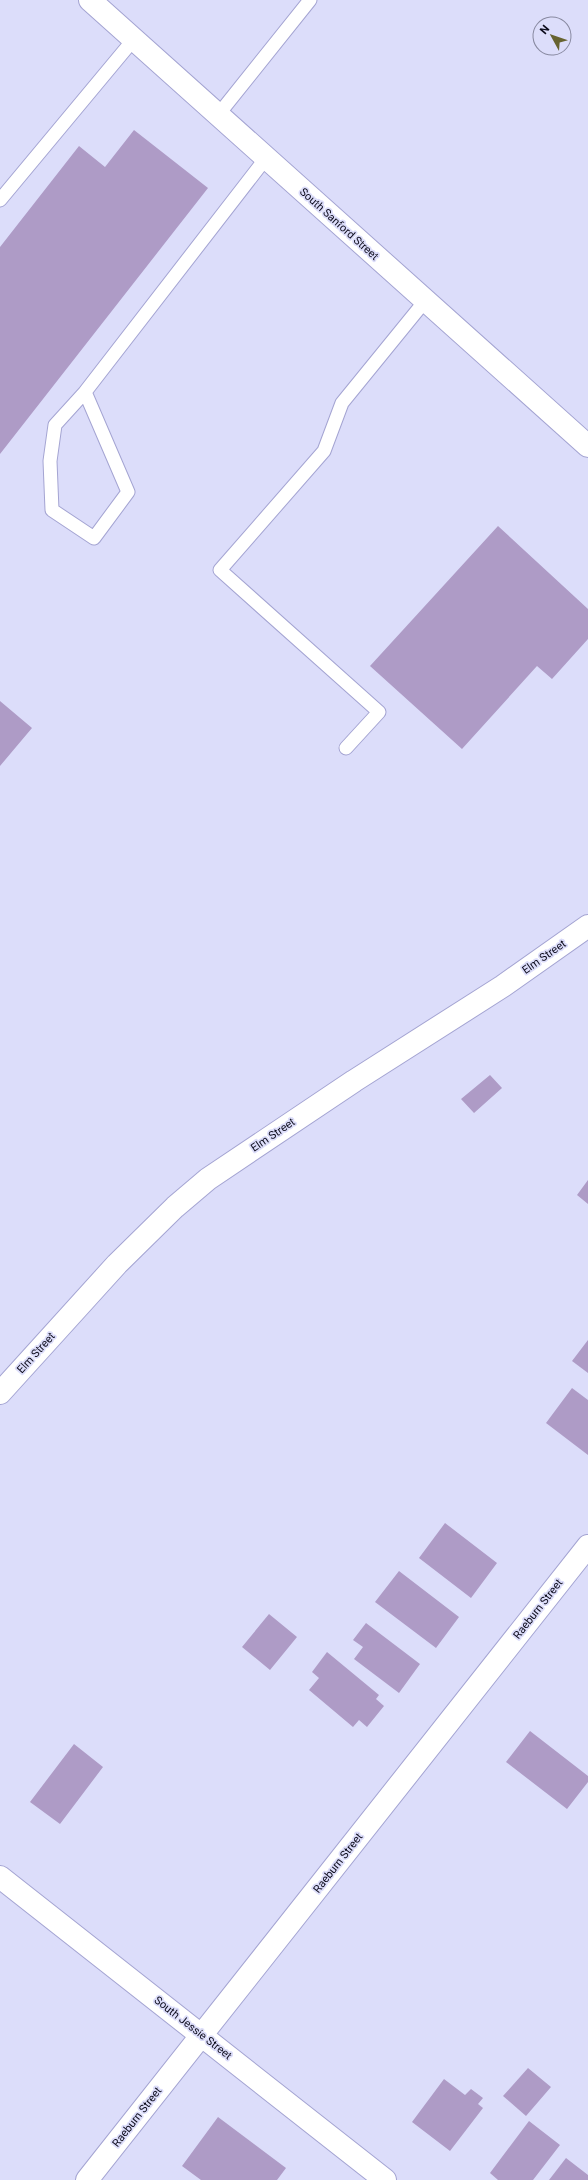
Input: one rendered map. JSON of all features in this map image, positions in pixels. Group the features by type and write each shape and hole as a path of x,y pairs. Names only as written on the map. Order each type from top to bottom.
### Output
{"street":[{"name":"South Sanford Street","path":"90,0 588,446"},
{"name":"Elm Street","path":"0,1393 117,1264 175,1207 208,1179 354,1082 503,986 588,926"},
{"name":"Raeburn Street","path":"87,2180 588,1546"},
{"name":"South Jessie Street","path":"0,1877 385,2180"}],"lane":[{"path":"218,115 310,0"},
{"path":"0,200 134,39"},
{"path":"86,392 128,492 94,538 52,510 50,461 55,425 86,392 266,158"},
{"path":"346,748 379,712 220,570 324,451 342,403 425,301"}],"building":[{"path":"134,130 208,188 0,454 0,247 79,146 105,167"},
{"path":"498,526 588,609 588,639 552,679 537,666 462,749 370,666"},
{"path":"0,701 32,728 0,766"},
{"path":"490,1075 502,1088 474,1113 461,1099"},
{"path":"588,1180 588,1204 577,1195"},
{"path":"588,1340 588,1373 572,1361"},
{"path":"572,1388 588,1400 588,1455 546,1423"},
{"path":"445,1523 497,1563 471,1598 419,1558"},
{"path":"399,1571 459,1617 436,1648 375,1602"},
{"path":"269,1614 297,1637 270,1670 242,1647"},
{"path":"366,1623 420,1664 399,1693 354,1659 363,1647 353,1640"},
{"path":"327,1652 379,1695 376,1699 384,1706 367,1727 359,1720 353,1727 309,1690 319,1678 312,1672"},
{"path":"530,1731 588,1776 588,1782 567,1809 506,1762"},
{"path":"74,1744 103,1767 60,1824 30,1802"},
{"path":"528,2068 551,2087 526,2116 503,2096"},
{"path":"444,2079 465,2095 471,2089 483,2098 478,2104 483,2108 450,2151 412,2122"},
{"path":"218,2117 286,2168 277,2180 201,2180 182,2166"},
{"path":"529,2121 560,2145 533,2180 498,2180 490,2173"},
{"path":"566,2158 588,2175 588,2180 549,2180"}]}
